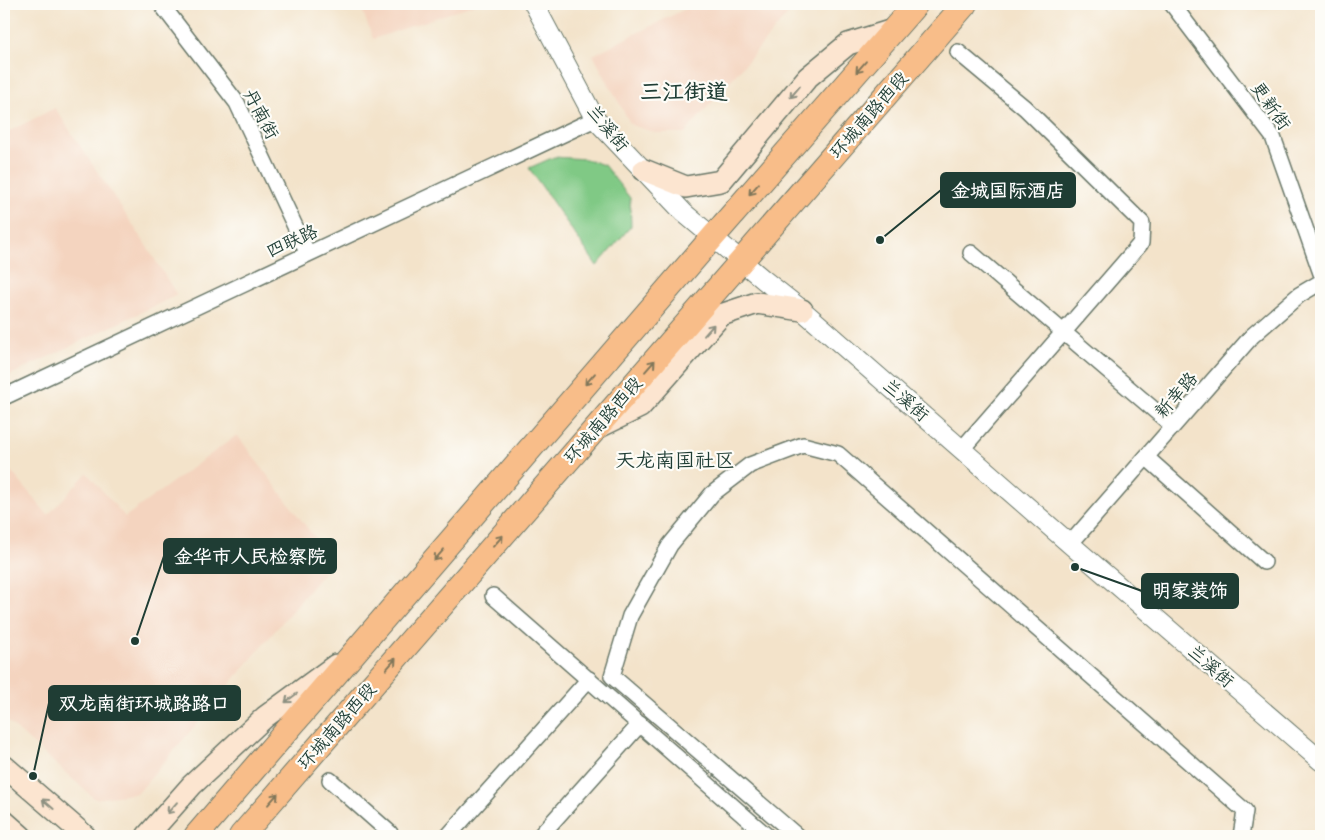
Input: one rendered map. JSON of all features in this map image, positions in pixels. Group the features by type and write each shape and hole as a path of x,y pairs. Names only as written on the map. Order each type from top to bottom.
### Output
{"main road":[{"name":"环城南路西段","path":"196,836 916,4"},
{"name":"环城南路西段","path":"241,836 965,4"},
{"path":"644,170 686,187 722,181 808,77 848,44 893,30"},
{"path":"595,429 640,406 722,315 757,303 802,310"},
{"path":"147,836 192,785 265,717 358,648"},
{"path":"4,766 85,836"},
{"path":"4,821 21,836"}],"street":[{"name":"丹南街","path":"161,4 237,103 308,254"},
{"name":"兰溪街","path":"534,4 596,119 684,213 712,238 802,310 1321,761"},
{"name":"更新街","path":"1172,4 1273,137 1321,273"},
{"path":"958,52 1025,108 1142,223 1141,243 962,450"},
{"name":"四联路","path":"4,397 596,119"},
{"path":"971,253 1173,426"},
{"name":"新幸路","path":"1070,544 1252,336 1300,296 1321,282"},
{"path":"797,836 612,676 630,616 670,545 712,494 750,465 803,446 838,454 1245,810 1241,836"},
{"path":"1146,457 1264,562"},
{"path":"493,596 767,836"},
{"path":"448,836 589,679"},
{"path":"540,836 640,724"},
{"path":"330,780 390,832 390,836"}],"shaded area":[{"path":"360,4 476,4 373,39"},
{"path":"695,4 797,4 685,133 656,133 631,125 593,55"},
{"path":"55,108 177,295 4,378 4,134"},
{"path":"237,435 333,562 138,793 95,799 4,718 4,463 48,515 87,473 125,517"}],"green space":[{"path":"554,157 586,159 604,165 630,198 631,226 597,266 529,168"}],"place":[{"name":"金城国际酒店","path":"880,240"},
{"name":"明家装饰","path":"1075,567"},
{"name":"金华市人民检察院","path":"135,641"},
{"name":"双龙南街环城路路口","path":"33,776"}],"district":[{"name":"三江街道","path":"684,91"},
{"name":"天龙南国社区","path":"675,460"}]}
